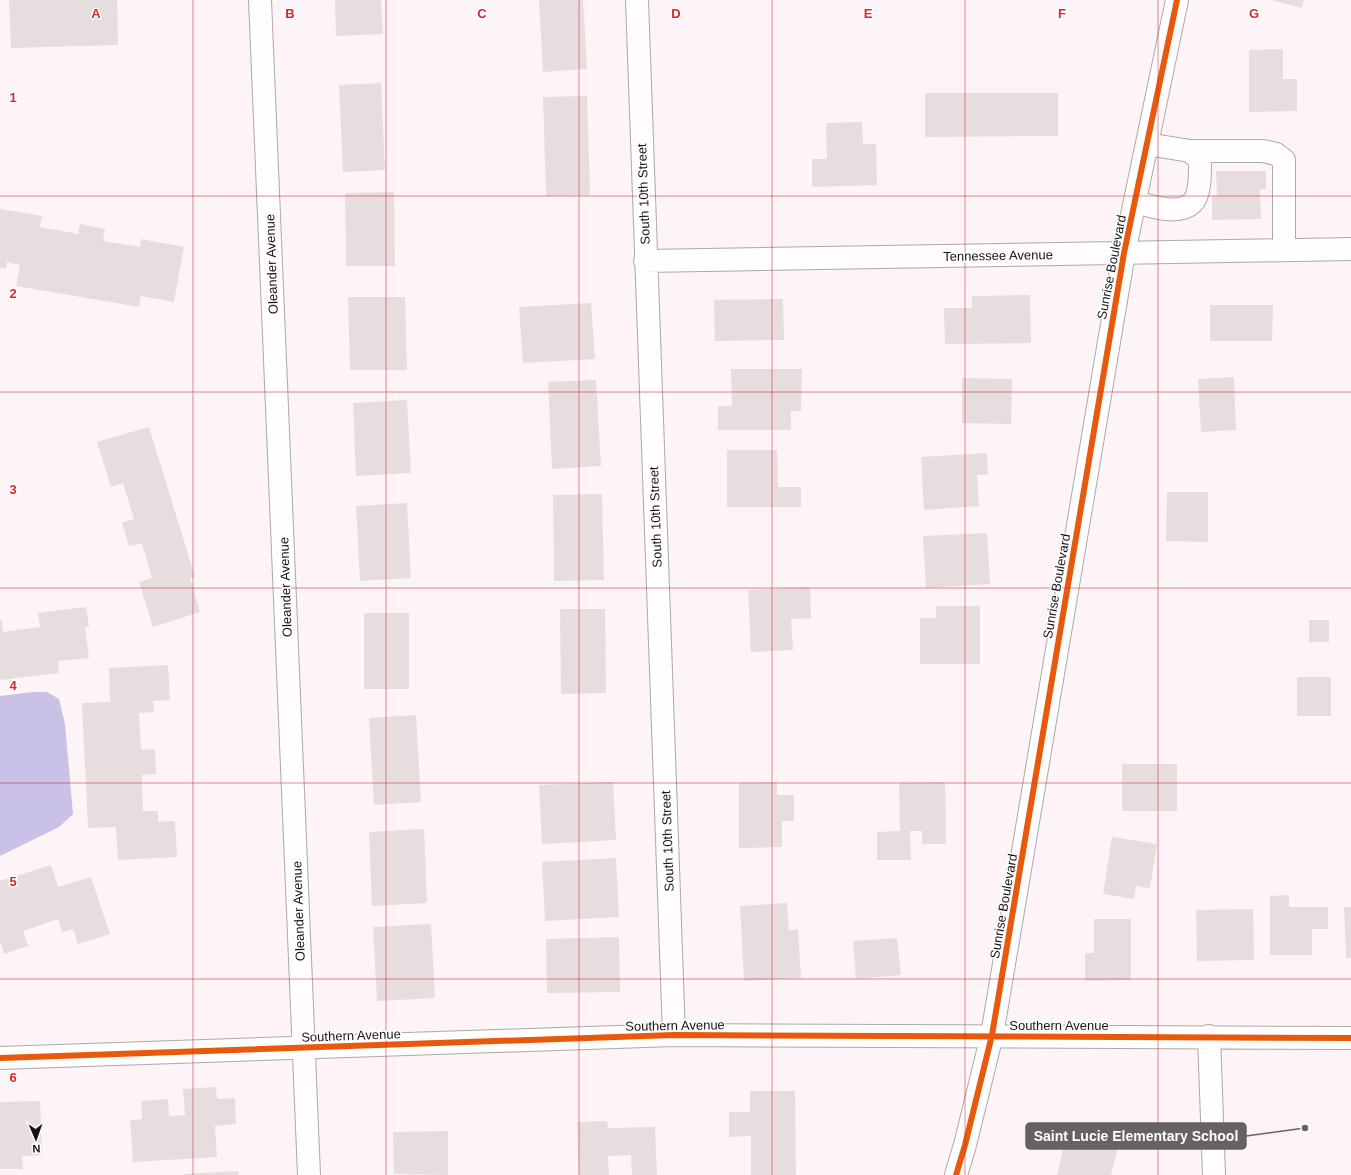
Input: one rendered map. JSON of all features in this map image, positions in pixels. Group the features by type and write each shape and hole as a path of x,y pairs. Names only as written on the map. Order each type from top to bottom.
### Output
{"street":[{"name":"Oleander Avenue","path":"260,0 309,1175"},
{"name":"South 10th Street","path":"636,0 674,1035"},
{"name":"Sunrise Boulevard","path":"956,1175 965,1145 992,1035 1124,253 1177,0"},
{"path":"1147,144 1190,151 1263,151 1276,154 1284,160 1284,250"},
{"path":"1135,202 1166,209 1181,208 1193,202 1197,193 1200,176 1200,160 1190,151"},
{"name":"Tennessee Avenue","path":"645,261 1351,249"},
{"name":"Southern Avenue","path":"0,1058 674,1035 992,1035 1351,1038"},
{"path":"1209,1036 1214,1175"}],"shaded area":[{"path":"47,692 59,699 65,724 73,814 59,827 0,856 0,696"}],"building":[{"path":"9,0 117,0 118,45 11,48"},
{"path":"335,0 381,0 383,34 336,36"},
{"path":"539,0 583,0 587,69 543,72"},
{"path":"1272,0 1304,0 1302,8"},
{"path":"1283,49 1283,79 1297,79 1297,111 1249,112 1249,50"},
{"path":"381,83 385,170 343,172 339,85"},
{"path":"925,93 1058,93 1058,136 925,137"},
{"path":"587,96 590,195 546,196 543,97"},
{"path":"862,122 863,144 876,144 877,185 812,187 812,159 827,159 826,123"},
{"path":"1216,171 1266,171 1266,189 1260,189 1261,219 1212,220 1212,196 1217,196"},
{"path":"394,192 395,266 346,266 345,193"},
{"path":"0,209 42,216 40,227 78,234 80,224 105,229 103,241 140,247 141,239 184,247 174,302 141,296 139,307 16,286 20,265 7,262 6,269 0,268"},
{"path":"1030,295 1031,343 945,344 944,308 972,308 972,296"},
{"path":"348,297 405,297 407,370 350,370"},
{"path":"783,299 784,340 715,341 714,300"},
{"path":"591,303 595,359 523,363 519,307"},
{"path":"1210,305 1273,305 1272,341 1210,341"},
{"path":"731,369 802,369 801,411 791,411 791,430 718,430 718,406 732,406"},
{"path":"1234,377 1236,430 1201,432 1198,379"},
{"path":"962,378 1012,379 1011,424 962,423"},
{"path":"596,380 601,466 552,469 548,382"},
{"path":"407,400 411,473 356,476 353,403"},
{"path":"149,427 195,577 190,578 200,612 153,627 139,582 152,578 142,543 129,546 122,523 134,519 123,483 111,487 97,442"},
{"path":"727,450 777,450 778,487 801,487 801,507 727,507"},
{"path":"987,453 988,475 977,475 979,506 924,510 921,457"},
{"path":"1167,492 1208,492 1208,542 1166,541"},
{"path":"602,494 604,580 554,581 553,495"},
{"path":"407,503 411,578 360,581 356,506"},
{"path":"987,533 990,584 926,588 923,536"},
{"path":"810,587 811,618 791,619 793,650 751,652 748,590"},
{"path":"936,606 980,606 980,664 920,664 920,618 936,618"},
{"path":"86,607 89,627 85,627 89,658 58,661 59,673 0,680 0,620 2,620 3,632 40,627 38,613"},
{"path":"560,609 605,609 606,693 561,694"},
{"path":"364,613 409,613 409,689 364,689"},
{"path":"1309,620 1329,620 1329,642 1309,642"},
{"path":"168,665 170,700 153,701 154,712 139,713 141,750 155,749 156,774 142,775 143,811 158,811 158,822 175,821 177,857 118,860 116,827 88,828 82,703 110,702 109,668"},
{"path":"1297,677 1331,677 1331,716 1297,716"},
{"path":"416,715 421,802 374,805 369,718"},
{"path":"1122,764 1177,764 1177,811 1122,811"},
{"path":"613,782 616,840 542,844 539,785"},
{"path":"777,782 777,795 794,795 794,821 782,821 782,847 739,848 739,783"},
{"path":"945,782 946,844 922,844 922,831 910,831 911,860 877,860 877,832 900,831 899,783"},
{"path":"424,829 427,903 372,906 369,832"},
{"path":"1112,837 1157,844 1150,888 1136,886 1134,899 1103,894"},
{"path":"616,858 619,917 545,921 542,862"},
{"path":"51,865 58,887 91,877 110,934 78,944 73,929 62,932 58,919 23,931 28,946 4,954 0,941 0,881"},
{"path":"1289,895 1289,907 1328,907 1328,929 1312,929 1312,955 1270,955 1270,896"},
{"path":"787,903 789,930 798,929 801,978 744,981 740,906"},
{"path":"1344,907 1351,907 1351,958 1346,958"},
{"path":"1253,909 1254,960 1197,961 1196,910"},
{"path":"1094,919 1131,919 1131,980 1085,981 1085,953 1094,953"},
{"path":"431,924 435,998 377,1001 373,927"},
{"path":"619,937 620,992 547,993 546,939"},
{"path":"897,938 901,975 856,979 853,941"},
{"path":"216,1087 217,1099 235,1098 236,1124 215,1126 217,1157 133,1162 130,1120 142,1119 141,1101 168,1099 169,1116 185,1115 183,1089"},
{"path":"750,1091 795,1091 796,1175 751,1175 751,1136 729,1137 729,1112 750,1112"},
{"path":"40,1101 42,1155 22,1156 23,1169 0,1169 0,1102"},
{"path":"607,1121 608,1128 655,1127 657,1175 632,1175 631,1155 608,1156 609,1175 579,1175 577,1122"},
{"path":"1069,1123 1121,1135 1111,1175 1057,1175"},
{"path":"448,1131 448,1175 394,1174 393,1132"},
{"path":"238,1171 239,1175 184,1175 184,1174"}],"cycle path":[{"path":"956,1175 965,1145 992,1035 1124,253 1177,0"},
{"path":"0,1058 674,1035 1351,1038"}],"place":[{"name":"Saint Lucie Elementary School","path":"1305,1128"}]}
